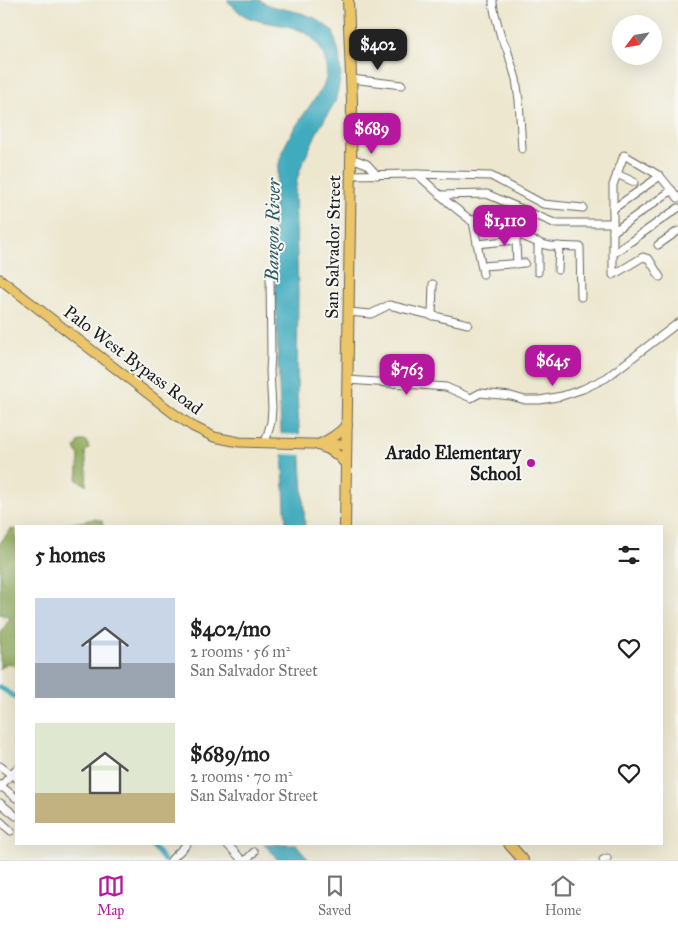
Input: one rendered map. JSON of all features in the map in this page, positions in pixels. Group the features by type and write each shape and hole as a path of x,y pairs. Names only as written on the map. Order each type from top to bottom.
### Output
{"highway":[{"name":"San Salvador Street","path":"345,525 352,102 348,0"},
{"path":"314,445 328,441 347,425"},
{"path":"314,445 329,448 336,452 346,464"},
{"path":"510,845 524,860"}],"main road":[{"name":"Palo West Bypass Road","path":"0,279 173,413 192,426 214,437 239,442 346,445"}],"street":[{"path":"493,0 494,14 516,79 522,148"},
{"path":"351,79 402,85"},
{"path":"660,276 648,259 643,257 613,275 613,185 624,155 660,176 678,198"},
{"path":"351,158 367,164 377,175"},
{"path":"417,174 473,222 482,270 521,264 517,237"},
{"path":"350,176 417,174 490,176 543,204 583,208"},
{"path":"617,174 634,182"},
{"path":"613,209 660,176"},
{"path":"613,190 626,178"},
{"path":"613,232 672,190"},
{"path":"440,195 487,194 554,223 612,222"},
{"path":"613,254 678,208"},
{"path":"470,220 482,219 517,237 550,246 580,247 581,297"},
{"path":"658,245 678,231"},
{"path":"477,244 517,237"},
{"path":"538,242 538,272"},
{"path":"558,270 559,246"},
{"path":"267,443 272,408 270,387 270,279"},
{"path":"432,316 433,284"},
{"path":"348,312 371,314 388,305 468,324"},
{"path":"348,380 446,387 471,398 480,393 511,396 525,400 540,400 576,392 606,378 678,323"},
{"path":"0,766 15,774 1,787 15,797"},
{"path":"0,803 15,815"},
{"path":"0,821 11,831"},
{"path":"171,860 186,845"},
{"path":"228,845 242,860"},
{"path":"246,860 254,852"}],"green space":[{"path":"79,441 87,441 89,448 85,452 86,485 77,480 79,456 75,449"},
{"path":"94,519 102,521 103,525 68,525"},
{"path":"11,529 15,530 15,666 7,663 0,669 0,635 10,618 0,614 0,543"}],"water":[{"path":"227,0 259,0 271,6 315,18 333,31 339,54 341,76 335,102 317,132 301,167 295,194 298,291 297,395 305,525 286,525 277,331 274,233 275,199 279,164 284,148 324,85 326,65 322,52 316,42 308,35 289,27 247,17"},
{"path":"265,845 297,845 309,860 278,860"}],"pier":[{"path":"278,434 302,435 303,455 279,454"}],"waterway":[{"path":"0,687 15,697"},
{"path":"152,845 164,860"}],"place":[{"name":"Arado Elementary School","path":"531,463"}],"water label":[{"name":"Bangon River","path":"272,230"}]}
